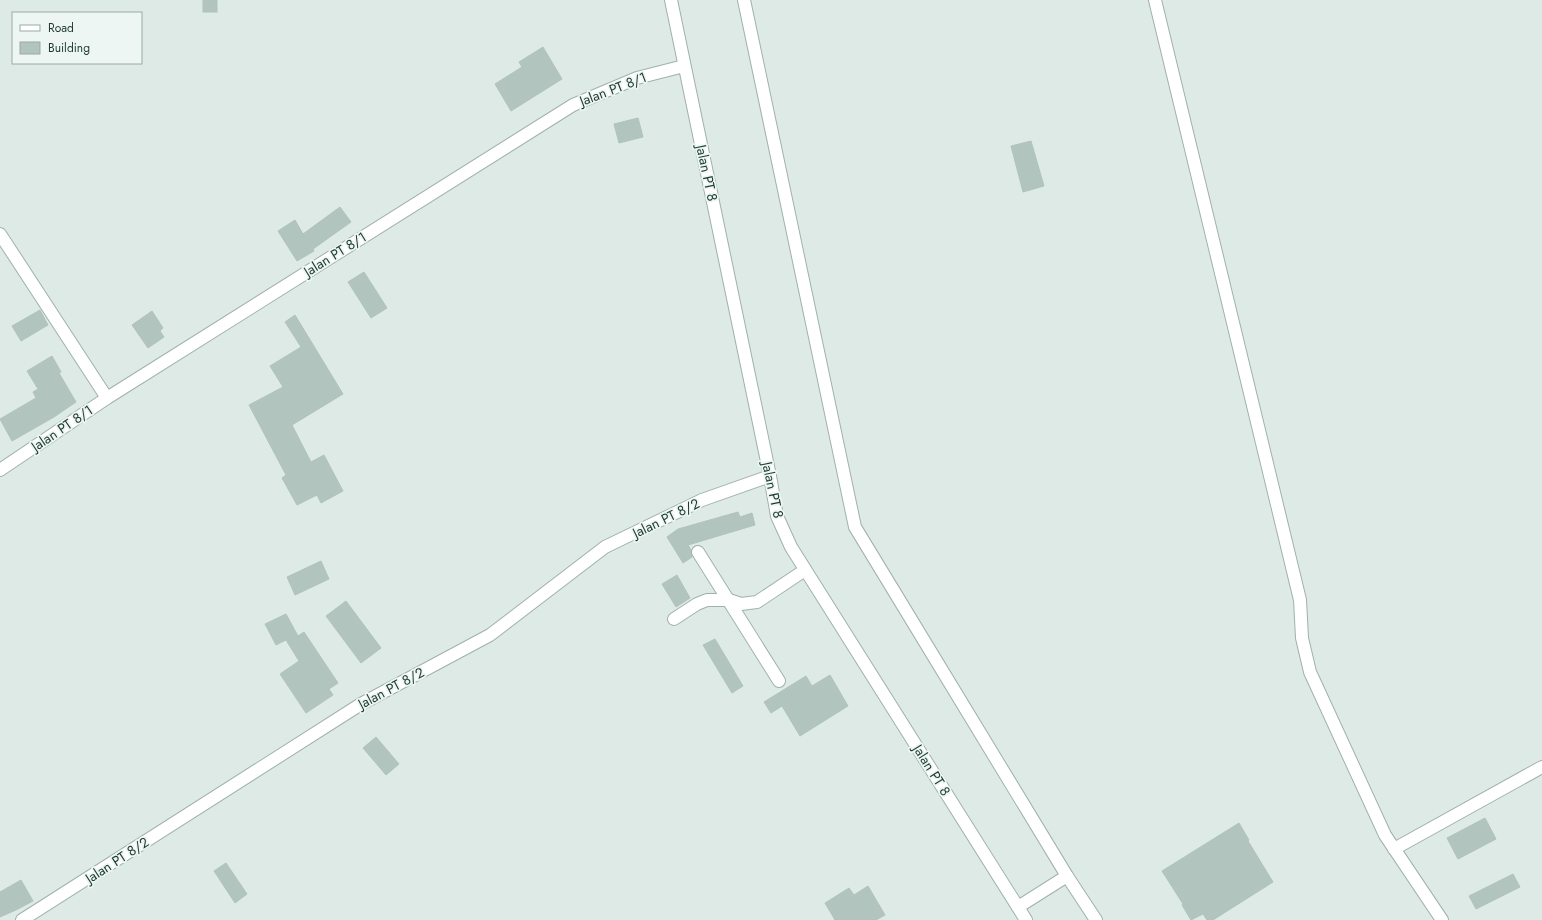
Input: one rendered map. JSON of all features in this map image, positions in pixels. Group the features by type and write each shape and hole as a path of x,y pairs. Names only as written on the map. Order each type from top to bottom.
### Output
{"street":[{"name":"Jalan PT 8","path":"671,0 777,516 791,547 805,570 1025,920"},
{"path":"744,0 855,527 1067,876 1096,920"},
{"path":"1155,0 1300,600 1302,638 1310,672 1385,835 1442,920"},
{"name":"Jalan PT 8/1","path":"0,470 107,398 573,105 637,78 684,66"},
{"path":"0,234 107,398"},
{"name":"Jalan PT 8/2","path":"22,920 361,704 490,635 605,547 702,500 770,476"},
{"path":"698,552 779,681"},
{"path":"674,619 697,604 707,600 729,600 741,604 756,602 805,570"},
{"path":"1394,849 1542,767"},
{"path":"1018,907 1067,876"}],"building":[{"path":"203,0 217,0 217,12 203,12"},
{"path":"543,47 562,79 511,111 495,84 522,67 519,62"},
{"path":"638,118 643,137 619,143 614,124"},
{"path":"1031,141 1044,186 1023,192 1011,146"},
{"path":"340,207 351,222 313,249 314,251 297,261 278,231 295,220 303,234"},
{"path":"364,272 387,308 371,318 348,282"},
{"path":"40,310 48,325 21,341 12,326"},
{"path":"152,311 163,328 160,331 164,337 148,348 132,325"},
{"path":"295,315 343,394 292,425 311,462 324,455 343,491 321,503 317,495 297,505 282,478 286,475 249,405 283,387 270,366 301,347 285,322"},
{"path":"52,356 61,372 59,373 76,402 54,417 12,441 0,419 36,398 33,392 38,389 27,371"},
{"path":"738,512 740,517 752,513 755,525 688,545 691,550 692,557 683,563 667,537 678,529"},
{"path":"321,561 329,579 295,595 287,577"},
{"path":"677,575 690,598 676,607 662,584"},
{"path":"346,601 381,648 361,663 326,616"},
{"path":"286,614 298,636 304,632 338,683 329,689 333,695 306,713 280,674 299,661 286,640 276,645 265,624"},
{"path":"715,639 743,686 732,693 703,645"},
{"path":"830,675 848,706 800,736 782,706 771,713 764,702 806,676 812,686"},
{"path":"376,737 399,764 386,775 363,748"},
{"path":"1485,818 1496,839 1458,859 1447,838"},
{"path":"1239,823 1273,882 1213,920 1207,920 1203,914 1191,920 1182,905 1183,904 1162,871"},
{"path":"226,863 247,894 235,903 214,871"},
{"path":"1513,874 1520,887 1476,909 1469,896"},
{"path":"21,880 33,901 0,917 0,892"},
{"path":"868,886 885,915 876,920 835,920 825,903 849,888 854,895"}]}
